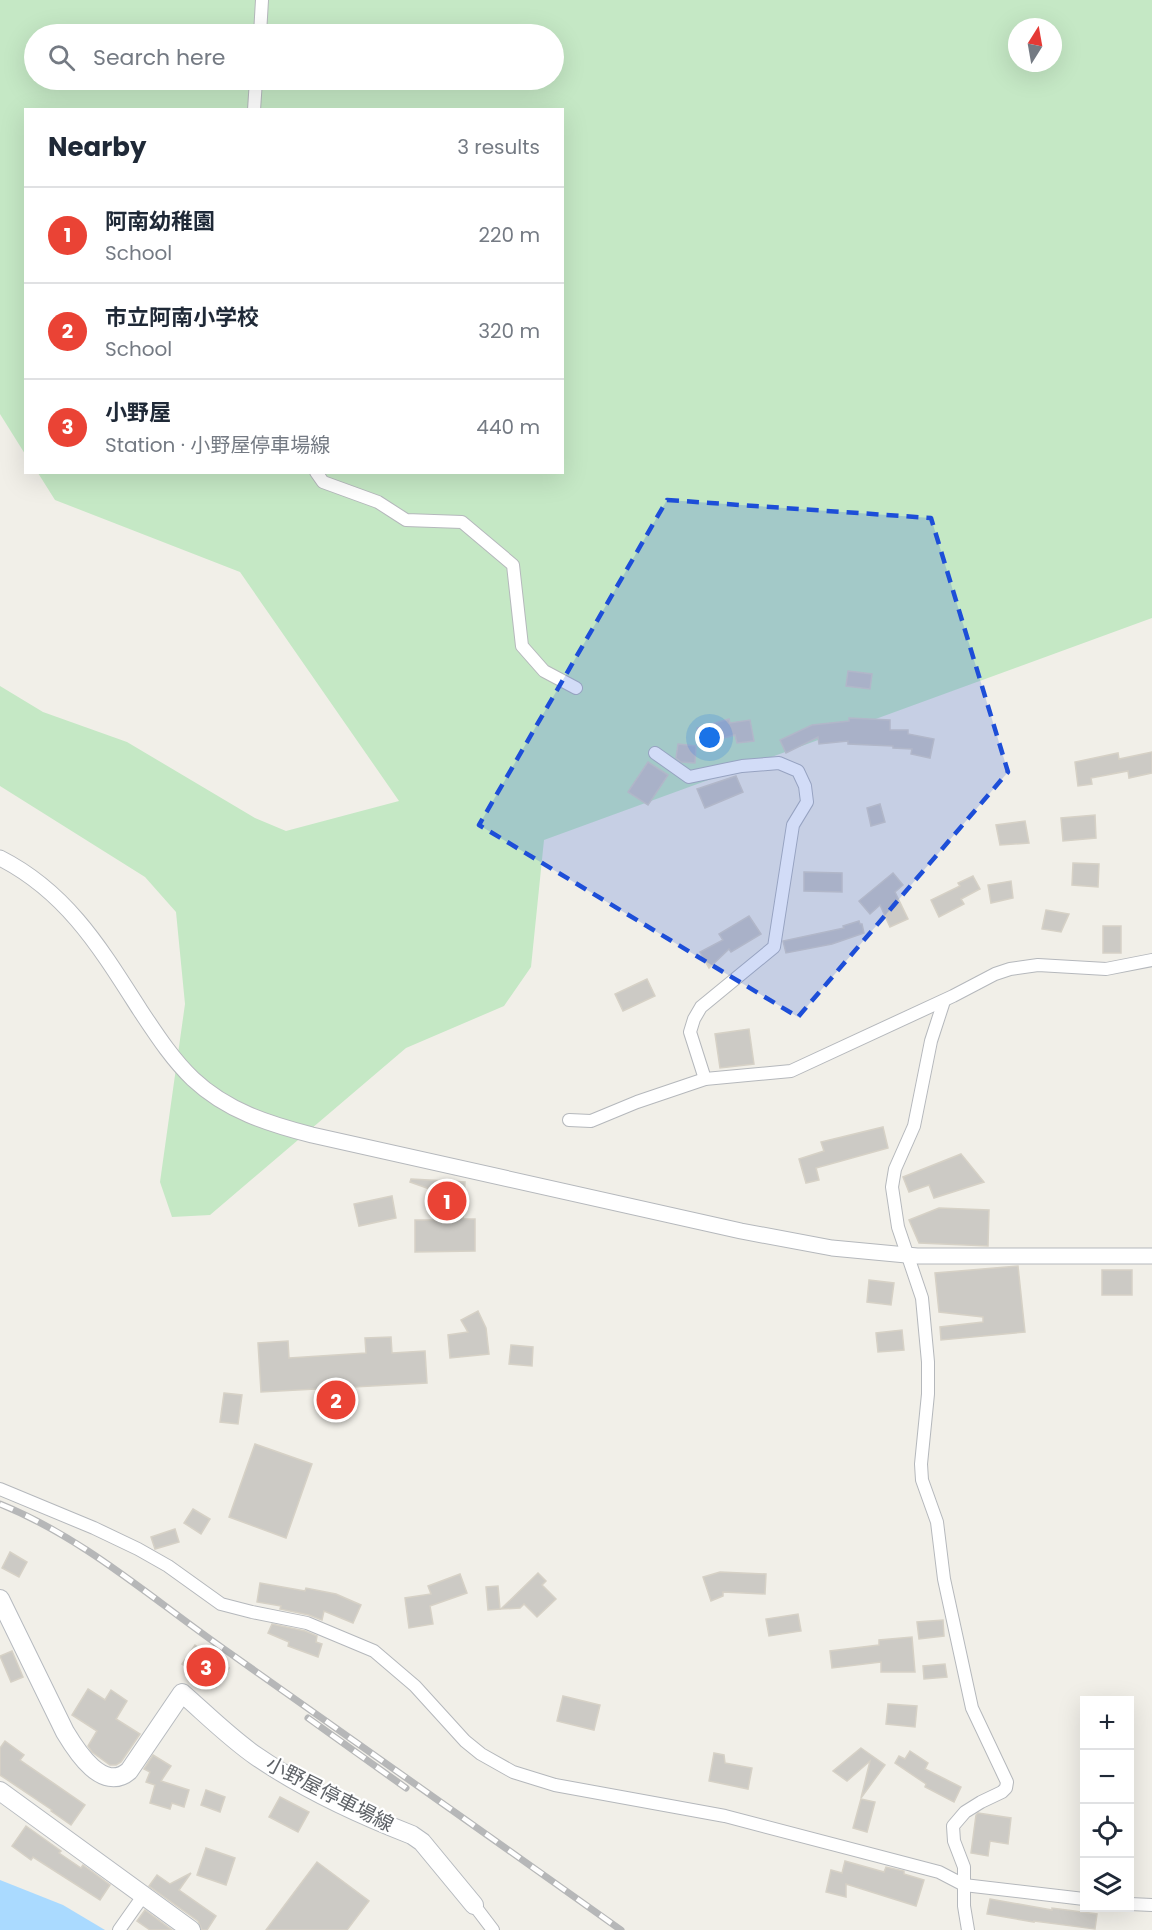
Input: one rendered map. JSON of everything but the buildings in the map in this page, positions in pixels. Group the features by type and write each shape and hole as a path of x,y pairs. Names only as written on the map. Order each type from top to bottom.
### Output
{"main road":[{"name":"小野屋停車場線","path":"0,1599 65,1732 76,1750 93,1769 108,1776 124,1776 182,1694 244,1747 271,1766 333,1800 412,1835 422,1842 474,1905"},
{"path":"0,1791 191,1930"}],"street":[{"path":"261,24 262,0"},
{"path":"254,108 255,90"},
{"path":"317,474 322,482 378,502 406,520 462,522 513,565 522,646 543,671 576,688"},
{"path":"655,753 689,777 742,766 779,763 798,771 805,788 807,802 793,825 774,947 701,1007 694,1019 690,1032 705,1079"},
{"path":"0,858 28,873 84,926 161,1042 193,1079 248,1116 312,1135 741,1231 832,1248 908,1256 1152,1256"},
{"path":"569,1120 591,1121 637,1102 705,1079 791,1071 995,974 1025,965 1106,969 1152,960"},
{"path":"944,1000 931,1041 914,1126 892,1177 898,1227 922,1298 928,1362 928,1394 921,1464 922,1480 937,1522 944,1579 972,1708 1007,1782 1002,1792 965,1812 953,1826 954,1841 964,1867 964,1906 968,1930"},
{"path":"0,1488 138,1549 168,1566 221,1604 307,1623 374,1651 415,1686 465,1741 481,1754 513,1772 555,1785 725,1816 939,1872 964,1885 1080,1899"},
{"path":"119,1930 144,1896"},
{"path":"1134,1904 1152,1905"},
{"path":"474,1905 493,1930"}],"highlighted area":[{"path":"667,500 931,518 1008,772 798,1017 479,825"}],"green space":[{"path":"0,0 1152,0 1152,618 544,840 531,967 504,1006 406,1048 210,1215 172,1217 160,1182 185,1004 176,912 145,877 0,786 0,686 43,712 127,742 255,818 286,831 399,801 240,572 55,500 39,474 564,474 564,108 24,108 24,452 0,414"}],"water":[{"path":"0,1880 63,1905 105,1930 0,1930"}],"railway":[{"path":"0,1504 31,1518 89,1551 621,1930"},
{"path":"308,1718 406,1788"}],"place":[{"name":"阿南幼稚園","path":"447,1201"},
{"name":"市立阿南小学校","path":"336,1400"},
{"name":"小野屋","path":"206,1667"}]}
